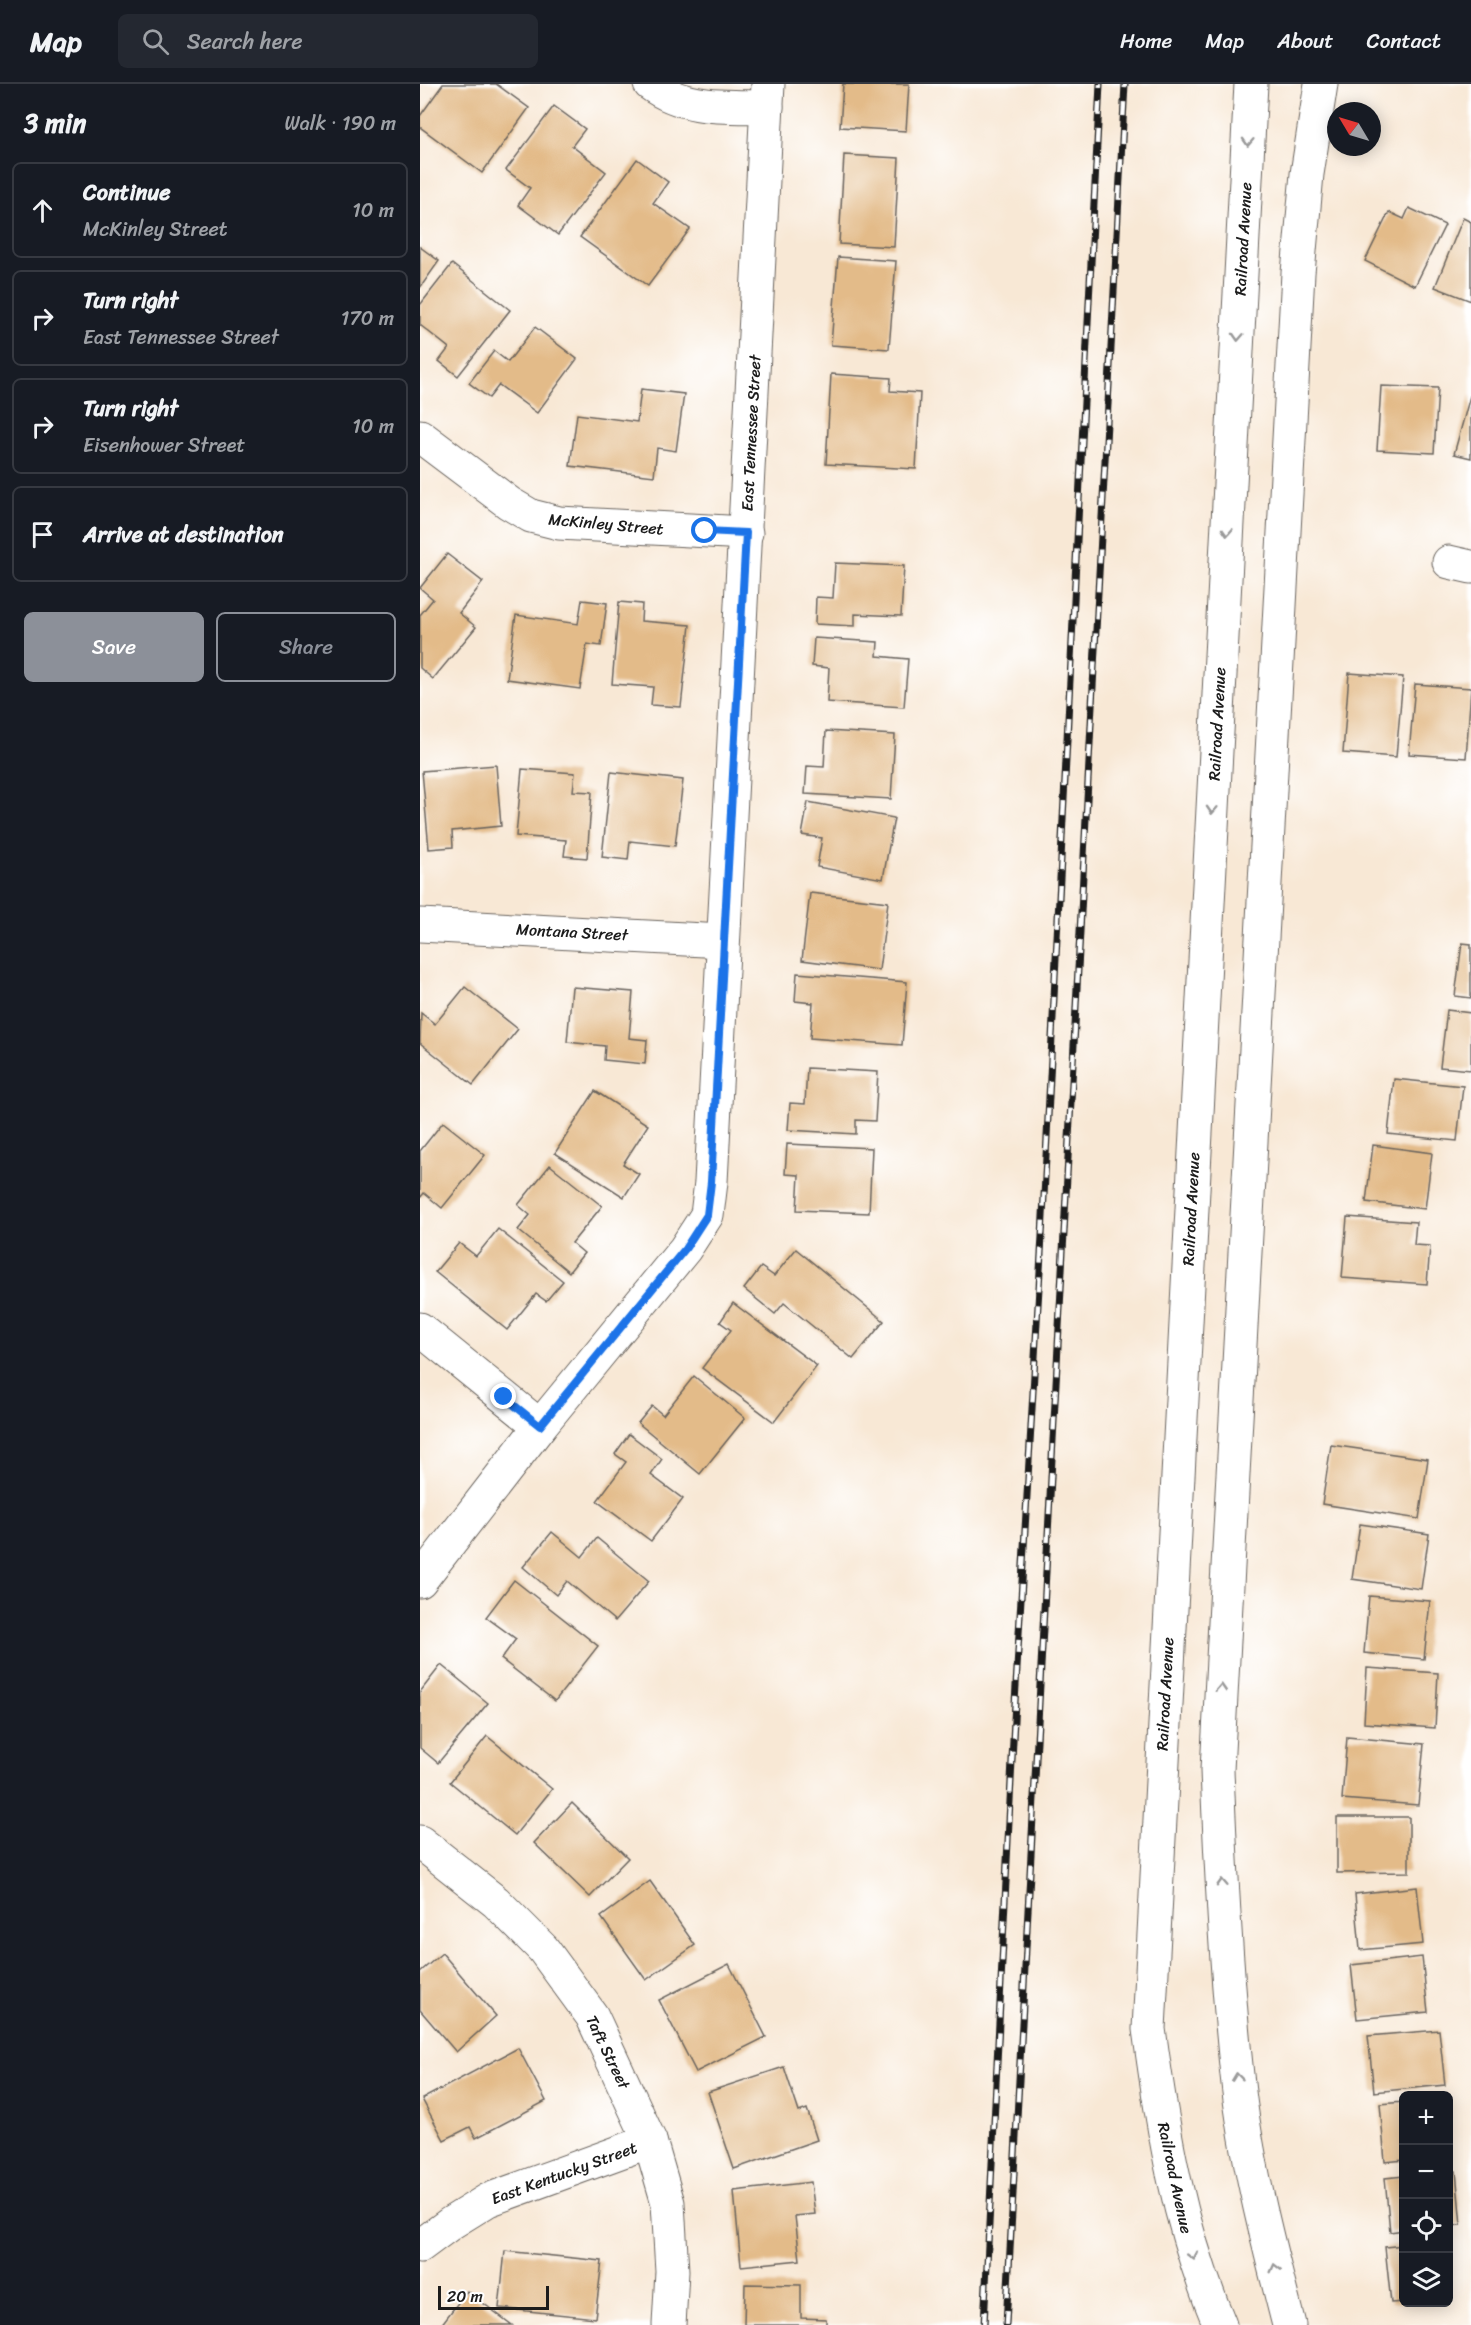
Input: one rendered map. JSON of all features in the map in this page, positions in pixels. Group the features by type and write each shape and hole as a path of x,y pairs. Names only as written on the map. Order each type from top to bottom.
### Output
{"street":[{"path":"650,84 663,93 696,105 767,96"},
{"name":"Railroad Avenue","path":"1220,2325 1198,2273 1178,2201 1149,2029 1251,84"},
{"path":"1289,2325 1268,2243 1237,2077 1224,1923 1217,1770 1298,273 1307,174 1321,84"},
{"name":"East Tennessee Street","path":"420,1581 540,1426 685,1249 707,1215 711,1182 746,533 767,96"},
{"name":"McKinley Street","path":"420,436 531,516 559,523 746,533"},
{"name":"Montana Street","path":"420,925 723,941"},
{"path":"420,1329 540,1426"},
{"name":"Taft Street","path":"420,1842 496,1902 543,1949 592,2016 650,2141 668,2203 672,2271 669,2325"},
{"name":"East Kentucky Street","path":"420,2246 488,2200 650,2141"}],"building":[{"path":"443,84 496,84 529,108 482,173 420,127 420,116"},
{"path":"843,84 909,84 906,131 840,127"},
{"path":"554,106 585,129 572,146 606,172 558,235 518,205 530,188 506,170"},
{"path":"844,155 899,158 894,247 839,244"},
{"path":"637,159 668,182 653,203 690,229 648,286 580,237"},
{"path":"1409,208 1445,225 1415,286 1365,261 1389,212 1404,219"},
{"path":"1463,218 1471,222 1471,301 1435,287"},
{"path":"420,247 439,261 420,288"},
{"path":"838,257 896,261 889,349 831,345"},
{"path":"452,264 510,310 458,376 439,361 449,348 420,325 420,305"},
{"path":"535,327 577,359 537,413 499,385 489,398 469,383 494,351 508,362"},
{"path":"831,374 891,378 890,391 920,393 916,469 826,464"},
{"path":"1381,386 1438,388 1434,453 1377,450"},
{"path":"641,389 684,394 676,451 657,448 654,476 570,466 577,414 637,422"},
{"path":"1471,396 1471,458 1454,454"},
{"path":"447,554 483,582 459,613 476,627 433,679 420,668 420,615 433,599 420,588"},
{"path":"835,563 904,566 901,616 855,614 855,626 815,624 816,597 833,598"},
{"path":"582,600 607,603 601,646 587,644 580,689 507,679 516,615 578,624"},
{"path":"619,602 642,604 641,621 690,625 681,707 651,705 653,687 612,684"},
{"path":"814,638 878,642 877,656 908,659 904,707 827,702 829,668 812,666"},
{"path":"1349,673 1403,677 1396,757 1343,753"},
{"path":"1415,684 1471,688 1466,758 1409,754"},
{"path":"826,731 895,735 891,799 805,794 807,766 824,767"},
{"path":"496,765 501,826 452,831 453,847 429,849 422,771"},
{"path":"522,769 575,773 573,791 592,792 587,858 564,856 566,840 516,836"},
{"path":"611,772 683,780 675,846 630,841 628,860 602,857"},
{"path":"808,802 894,818 883,879 817,867 822,838 802,835"},
{"path":"810,893 888,902 879,970 802,960"},
{"path":"1462,943 1471,944 1471,998 1455,996"},
{"path":"797,973 907,982 902,1045 810,1038 813,1003 795,1001"},
{"path":"465,987 518,1029 473,1085 420,1043 421,1013 435,1024"},
{"path":"572,987 633,992 629,1038 647,1040 645,1064 604,1060 605,1046 567,1042"},
{"path":"1447,1010 1471,1013 1471,1070 1440,1067"},
{"path":"807,1068 878,1072 875,1121 856,1120 856,1134 788,1130 790,1103 805,1104"},
{"path":"1394,1079 1463,1086 1457,1141 1388,1134"},
{"path":"595,1091 648,1125 623,1164 639,1174 624,1197 555,1153"},
{"path":"443,1122 485,1155 442,1208 424,1193 420,1198 420,1151"},
{"path":"787,1144 872,1148 869,1213 797,1210 799,1175 785,1174"},
{"path":"1373,1145 1432,1153 1425,1209 1366,1202"},
{"path":"550,1165 602,1206 572,1243 584,1253 569,1272 518,1230 530,1215 518,1205"},
{"path":"1347,1217 1416,1222 1414,1245 1430,1246 1427,1284 1342,1278"},
{"path":"498,1229 563,1281 546,1301 536,1294 507,1330 435,1272 459,1243 476,1256"},
{"path":"796,1249 884,1321 853,1359 784,1303 775,1314 744,1289 761,1267 774,1276"},
{"path":"733,1303 817,1366 774,1422 702,1368 731,1330 720,1322"},
{"path":"694,1376 745,1418 700,1474 638,1423 652,1406 663,1415"},
{"path":"629,1434 662,1459 651,1475 683,1499 651,1541 597,1501 626,1462 615,1454"},
{"path":"1331,1445 1428,1459 1419,1519 1322,1504"},
{"path":"1360,1524 1429,1534 1421,1589 1352,1579"},
{"path":"552,1532 582,1557 597,1538 649,1581 615,1621 567,1581 556,1595 523,1567"},
{"path":"514,1580 598,1646 555,1701 501,1659 516,1639 486,1617"},
{"path":"1369,1596 1430,1601 1424,1659 1364,1653"},
{"path":"441,1665 488,1703 438,1763 420,1748 420,1692"},
{"path":"1367,1668 1438,1673 1435,1728 1364,1723"},
{"path":"487,1736 552,1789 515,1835 450,1782"},
{"path":"1347,1737 1424,1744 1418,1805 1342,1799"},
{"path":"572,1803 628,1858 590,1897 534,1843"},
{"path":"1337,1817 1409,1817 1409,1872 1337,1873"},
{"path":"650,1881 695,1945 646,1980 601,1917"},
{"path":"1417,1887 1423,1944 1360,1950 1355,1894"},
{"path":"442,1953 496,2016 456,2052 420,2010 420,1972"},
{"path":"1422,1957 1428,2012 1357,2019 1351,1965"},
{"path":"729,1964 766,2037 696,2072 659,2000"},
{"path":"1439,2030 1445,2085 1374,2092 1368,2036"},
{"path":"518,2048 546,2101 476,2138 470,2127 444,2140 422,2099"},
{"path":"784,2067 799,2112 807,2109 817,2140 734,2169 708,2092"},
{"path":"1399,2102 1399,2161 1385,2162 1380,2104"},
{"path":"1453,2171 1456,2171 1461,2225 1453,2226 1453,2199"},
{"path":"1399,2177 1399,2231 1390,2232 1385,2178"},
{"path":"811,2182 815,2214 795,2216 800,2260 741,2266 734,2191"},
{"path":"1399,2246 1399,2302 1391,2303 1385,2247"},
{"path":"505,2251 602,2261 595,2318 499,2308"},
{"path":"745,2284 801,2285 801,2318 826,2319 826,2325 744,2325"},
{"path":"467,2291 512,2325 441,2325"}],"railway":[{"path":"984,2325 1100,84"},
{"path":"1006,2325 1125,84"}],"route":[{"path":"504,1397 540,1426 685,1249 707,1215 711,1182 746,533 705,531"}]}
